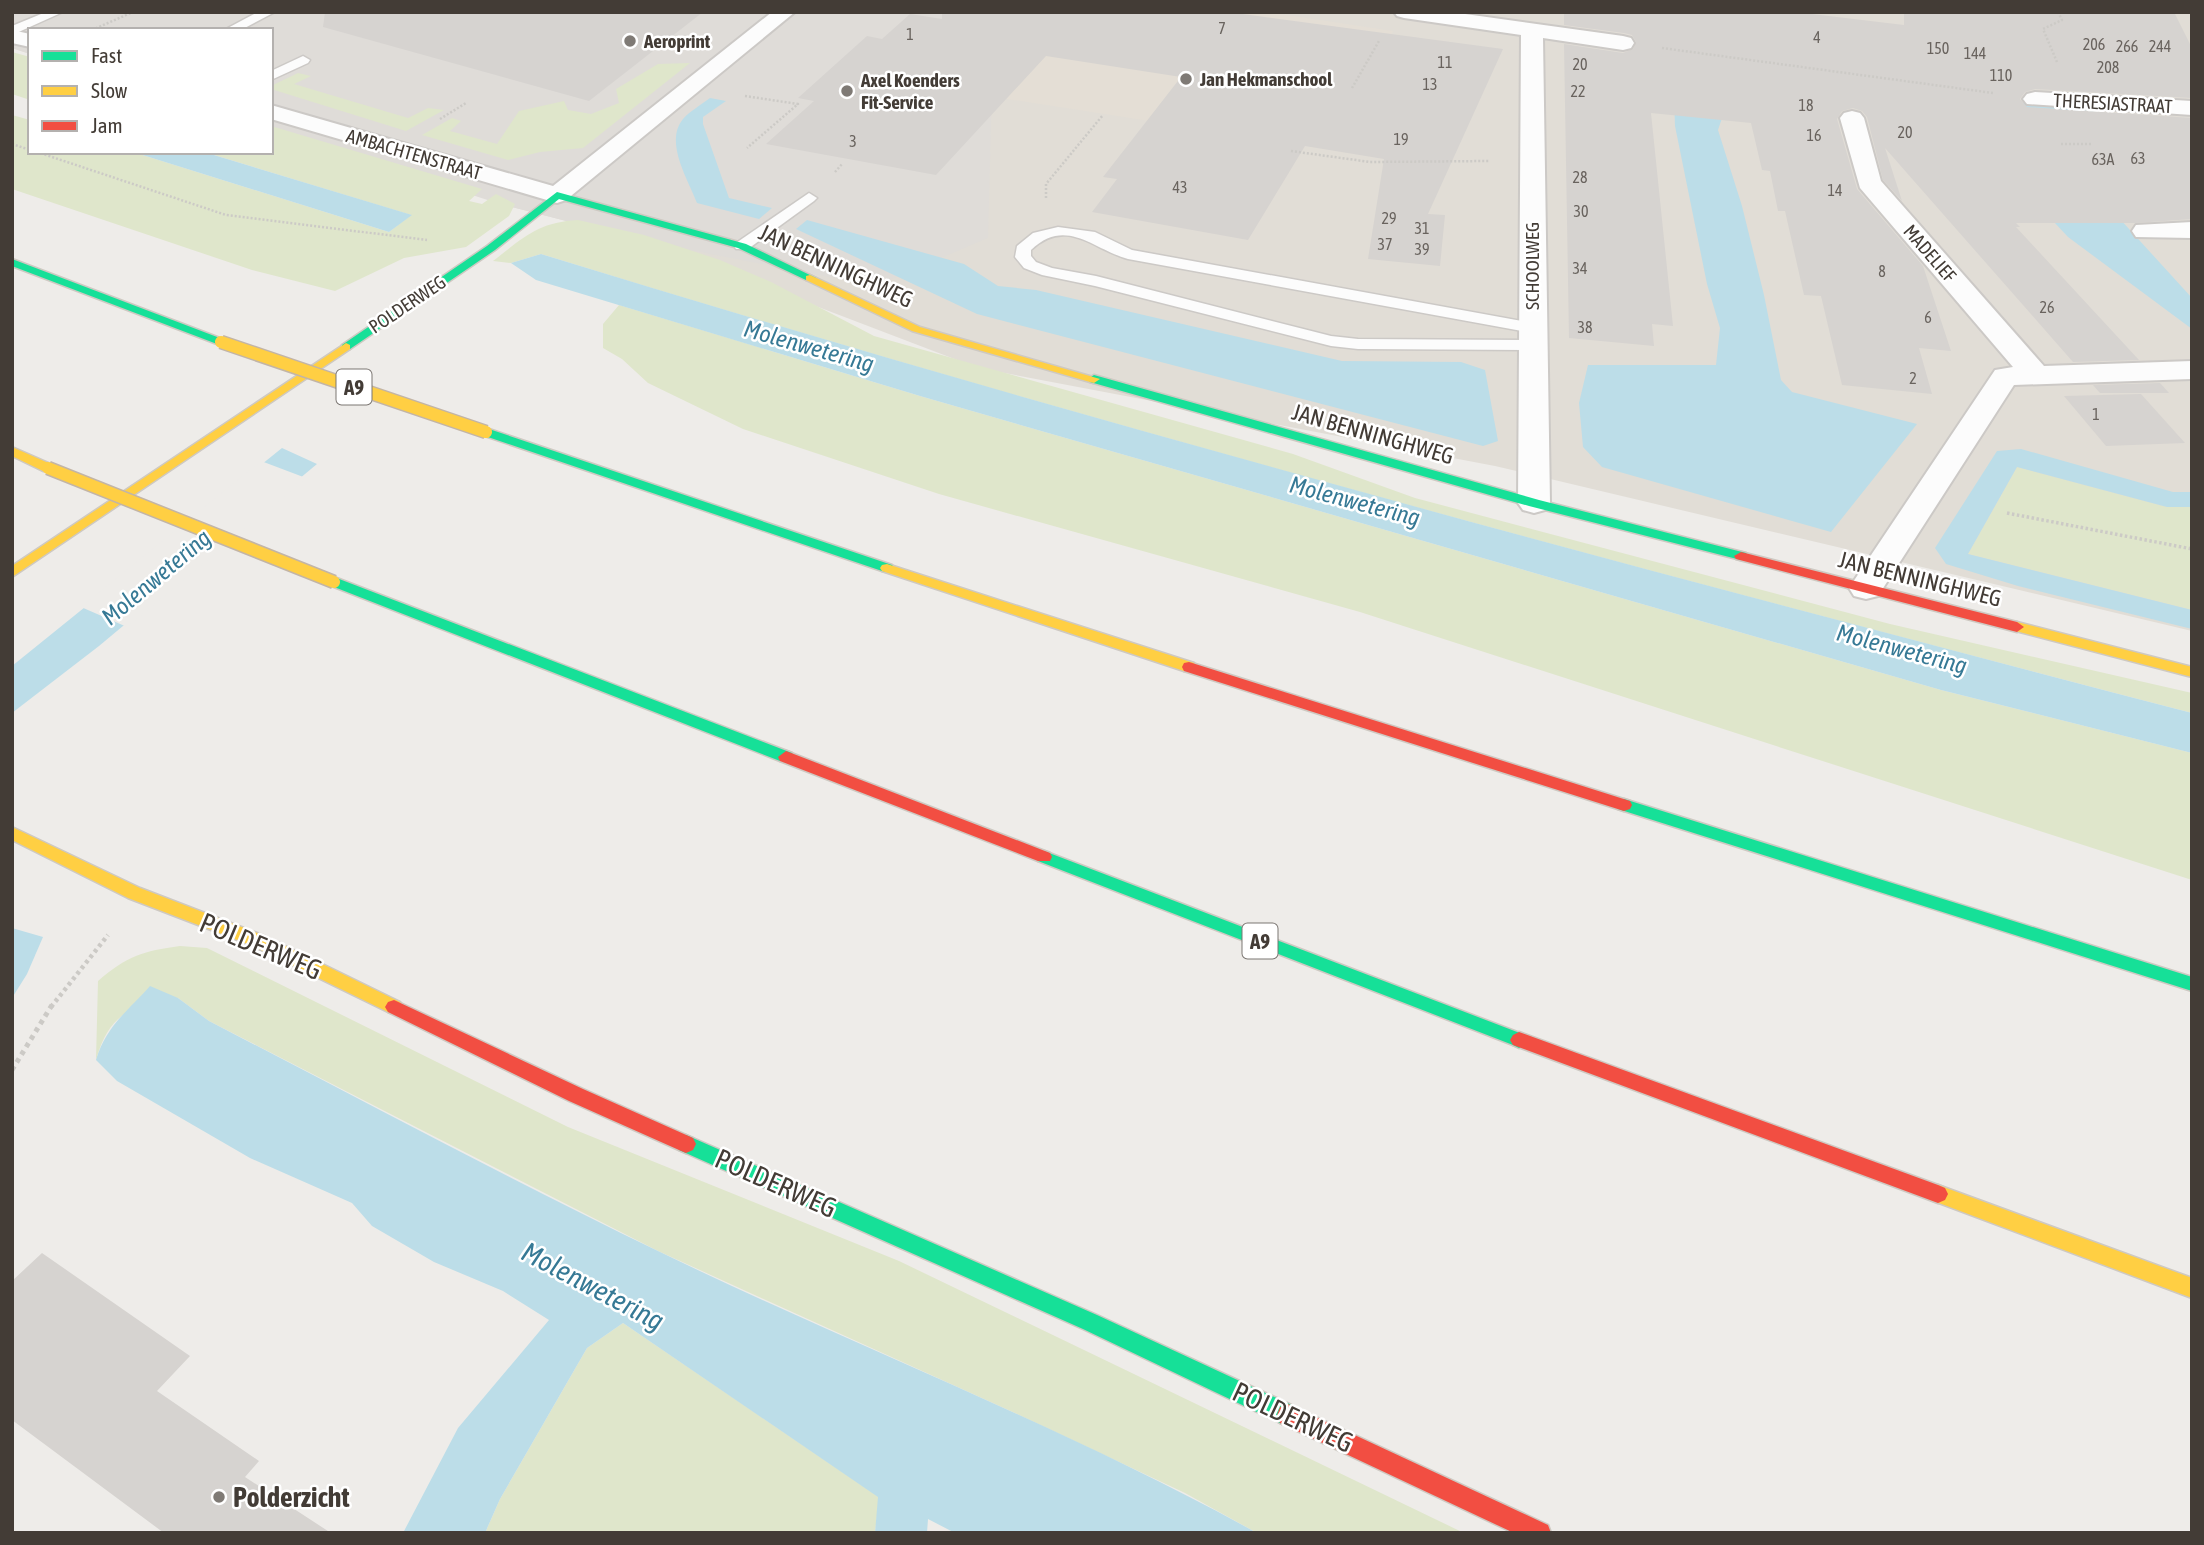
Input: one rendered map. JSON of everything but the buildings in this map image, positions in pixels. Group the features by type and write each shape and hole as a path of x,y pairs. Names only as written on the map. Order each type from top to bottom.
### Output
{"main road":[{"name":"JAN BENNINGHWEG","path":"557,195 742,246 916,329 1534,503 2192,672"},
{"name":"POLDERWEG","path":"12,573 491,248 557,195"},
{"name":"A9","path":"12,262 221,342 996,604 1410,738 2192,984"},
{"name":"A9","path":"12,451 48,468 334,582 1430,1007 2192,1288"},
{"name":"POLDERWEG","path":"12,834 134,893 259,941 576,1095 1090,1322 1540,1533"}],"street":[{"name":"POLDERWEG","path":"557,195 785,12"},
{"path":"1404,12 1458,16 1623,43"},
{"name":"SCHOOLWEG","path":"1532,30 1534,503"},
{"name":"THERESIASTRAAT","path":"2035,99 2192,108"},
{"name":"AMBACHTENSTRAAT","path":"273,113 557,195"},
{"name":"MADELIEF","path":"1852,118 1869,183 2035,374"},
{"path":"2145,231 2192,230"},
{"path":"1866,589 2005,376 2192,370"}],"lane":[{"path":"12,34 57,12"},
{"path":"234,28 269,12"},
{"path":"273,75 303,60"},
{"path":"742,246 810,198"},
{"path":"1069,231 1090,235 1128,254 1533,337 1358,344 1331,341 1096,281 1048,272 1030,265 1023,257 1023,249 1029,242 1046,233 1069,231"}],"path":[{"path":"96,28 132,12"},
{"path":"2058,12 2062,20 2043,29 2075,101"},
{"path":"1352,88 1382,34"},
{"path":"1623,43 2035,99"},
{"path":"692,87 797,104 747,148"},
{"path":"1046,233 1046,184 1103,115"},
{"path":"1291,151 1370,162 1531,160"},
{"path":"43,154 226,215 491,248"},
{"path":"2007,513 2192,548"},
{"path":"12,1070 43,1017 123,916 134,893"}],"shaded area":[{"path":"12,12 2192,12 2192,631 1495,466 978,368 648,242 500,204 273,32 273,28 28,28 28,53 12,48"},
{"path":"12,12 994,12 988,238 876,286 648,242 500,204 273,131 273,28 28,28 28,53 12,48"},
{"name":"Jan Hekmanschool","path":"986,12 1266,12 1393,31 1332,142 1297,144 988,96"}],"green space":[{"path":"12,52 28,56 28,99 12,94"},
{"path":"690,63 583,148 540,152 508,160 422,135 452,118 461,121 450,131 497,144 519,111 564,101 568,110 591,114 619,103 616,89 658,64"},
{"path":"298,73 311,76 294,84 408,118 428,108 444,110 406,131 273,90 273,85"},
{"path":"12,115 28,119 28,154 139,154 389,232 411,215 211,154 273,154 273,127 482,189 469,201 482,204 496,194 515,204 509,216 466,247 404,258 335,291 252,270 12,189"},
{"path":"578,220 644,235 720,260 771,282 874,336 1293,454 1415,498 1890,624 2192,693 2192,713 1571,549 1158,436 541,254 511,263 493,261 541,228"},
{"path":"619,305 920,396 1941,690 2192,753 2192,880 1360,612 939,494 743,429 648,383 622,359 603,348 603,324"},
{"path":"2017,467 2167,507 2192,507 2192,610 1968,554"},
{"path":"180,946 207,948 568,1127 899,1261 1464,1533 1257,1533 1185,1493 658,1251 209,1021 178,998 147,1005 125,1014 109,1030 96,1060 98,981 136,956"},
{"path":"623,1323 879,1497 875,1533 485,1533 500,1499 587,1348"}],"water":[{"path":"1695,62 2192,124 2078,173 2192,298 2192,329 2068,237 1952,113 1784,86 1722,118 1718,130 1742,206 1781,380 1792,392 1917,424 1831,532 1602,467 1583,447 1579,403 1588,365 1716,365 1720,328 1707,284 1675,126 1673,70"},
{"path":"710,98 726,101 703,117 703,124 729,198 772,208 759,219 697,203 684,172 677,149 678,128 686,116"},
{"path":"139,154 211,154 412,215 389,232"},
{"path":"807,220 964,264 998,286 1036,290 1342,361 1461,362 1485,370 1498,441 1483,446 977,314 796,229"},
{"name":"Molenwetering","path":"541,254 1158,435 1778,604 2192,713 2192,753 1941,690 920,396 536,280 511,263"},
{"name":"Molenwetering","path":"282,448 317,464 99,646 12,713 12,666"},
{"path":"2021,449 2173,492 2192,492 2192,507 2167,507 2017,467 1968,554 2192,610 2192,629 2018,586 1946,564 1935,548 1997,451"},
{"path":"12,928 43,937 27,974 12,998"},
{"name":"Molenwetering","path":"150,986 178,998 209,1021 601,1223 1109,1457 1257,1533 955,1533 928,1519 927,1533 875,1533 878,1497 623,1323 587,1348 500,1499 485,1533 403,1533 458,1428 549,1320 503,1291 434,1262 372,1226 352,1203 250,1158 117,1081 96,1060 100,1048 111,1028"}],"pier":[{"path":"261,461 306,478 127,627 81,607"}],"traffic: fast":[{"path":"346,347 491,248 557,195 742,246 810,278"},
{"path":"12,262 221,342"},
{"path":"1094,379 1534,503 1741,556"},
{"path":"486,432 887,568"},
{"path":"334,582 786,757"},
{"path":"1624,805 2192,984"},
{"path":"1044,857 1519,1040"},
{"path":"686,1144 1090,1322 1288,1415"}],"traffic: slow":[{"path":"810,278 916,329 1094,379"},
{"path":"221,342 486,432"},
{"path":"12,573 346,347"},
{"path":"12,451 48,468"},
{"path":"48,468 334,582"},
{"path":"887,568 1189,667"},
{"path":"2017,627 2192,672"},
{"path":"12,833 134,893 259,941 394,1007"},
{"path":"1938,1194 2192,1288"}],"traffic: jam":[{"path":"1741,556 2017,627"},
{"path":"1189,667 1624,805"},
{"path":"786,757 1044,857"},
{"path":"394,1007 576,1095 686,1144"},
{"path":"1519,1040 1938,1194"},
{"path":"1288,1415 1540,1533"}],"place":[{"name":"Aeroprint","path":"630,41"},
{"name":"Jan Hekmanschool","path":"1186,79"},
{"name":"Axel Koenders Fit-Service","path":"847,91"},
{"name":"Polderzicht","path":"219,1497"}]}
